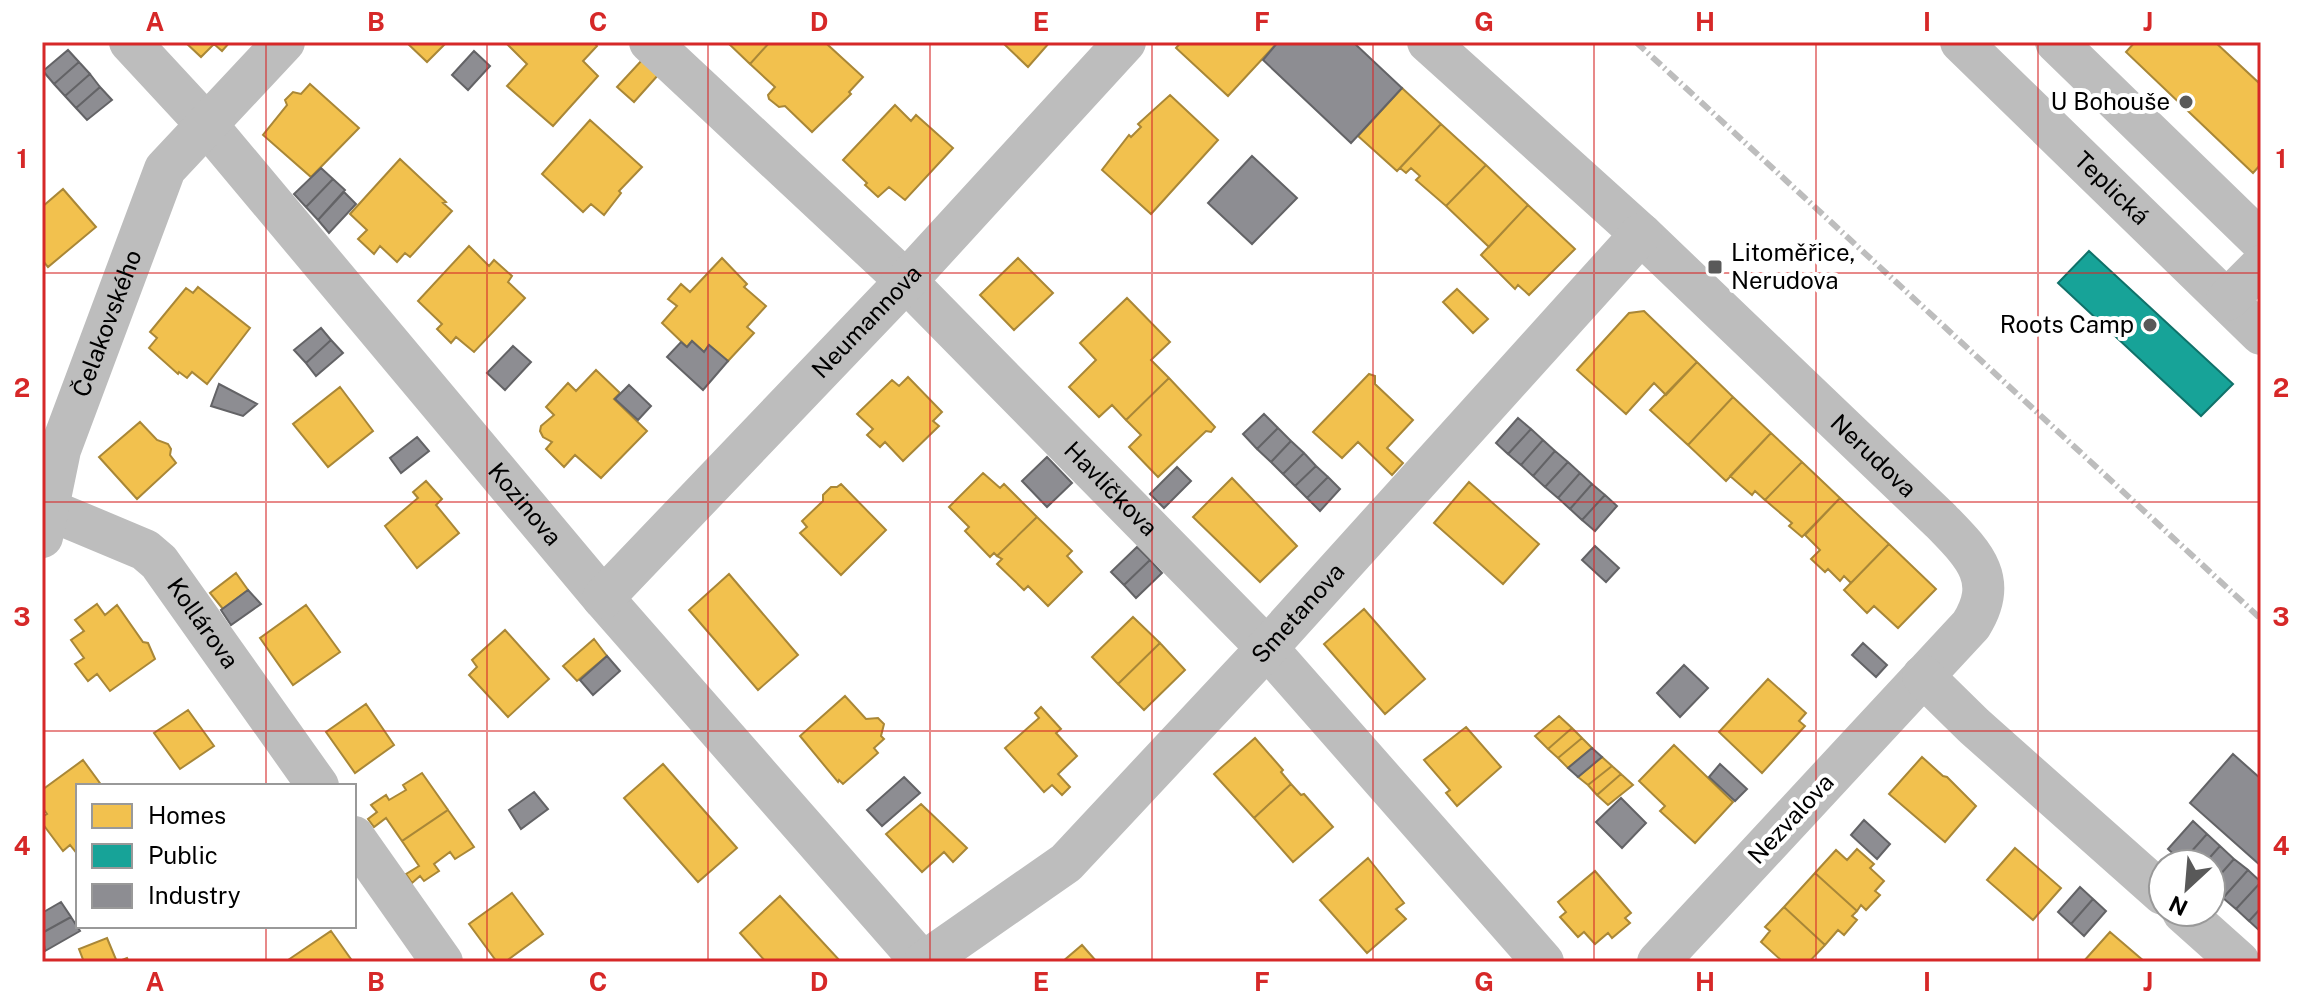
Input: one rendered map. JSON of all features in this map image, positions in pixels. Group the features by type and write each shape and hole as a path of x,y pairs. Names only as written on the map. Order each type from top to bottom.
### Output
{"street":[{"name":"Kozinova","path":"130,42 206,124 603,598 923,962"},
{"name":"Čelakovského","path":"44,523 51,446 165,169 284,42"},
{"name":"Havlíčkova","path":"650,42 906,281 1267,648 1543,962"},
{"name":"Neumannova","path":"603,598 906,281 1125,42"},
{"name":"Nerudova","path":"1428,42 1641,234 1970,552 1984,582 1983,606 1971,625 1923,676"},
{"name":"Teplická","path":"1961,42 2261,334"},
{"path":"2056,42 2261,241"},
{"name":"Smetanova","path":"923,962 1066,863 1267,648 1641,234"},
{"path":"2227,300 2261,266"},
{"name":"Kollárova","path":"44,523 145,550 159,562 317,784"},
{"path":"1923,676 1974,726 2147,880"},
{"name":"Nezvalova","path":"1658,962 1923,676"},
{"path":"356,840 442,962"},
{"path":"2201,928 2239,962"}],"building: Homes":[{"path":"185,42 230,42 222,51 214,44 201,57"},
{"path":"406,42 447,42 427,62"},
{"path":"511,42 593,42 597,46 583,61 598,76 553,126 507,86 527,64 508,45"},
{"path":"727,42 770,42 750,64"},
{"path":"770,42 830,42 828,45 863,77 849,92 851,94 812,132 785,106 779,107 769,99 768,95 775,87 750,64"},
{"path":"1050,42 1028,67 1004,44"},
{"path":"1181,42 1278,42 1228,96 1176,48"},
{"path":"2135,42 2215,42 2258,82 2261,79 2261,164 2253,173 2126,52"},
{"path":"643,59 659,74 634,102 617,87"},
{"path":"310,84 359,128 311,177 263,135 287,105 285,100 293,92 301,94"},
{"path":"1402,88 1441,124 1397,171 1358,136"},
{"path":"1170,95 1218,140 1151,214 1102,170 1129,135 1131,137 1141,127 1138,124"},
{"path":"895,105 911,121 916,115 953,148 905,200 889,187 878,197 843,160"},
{"path":"590,120 642,167 619,191 621,193 604,215 591,204 583,212 542,174"},
{"path":"1441,124 1486,165 1446,206 1416,180 1420,176 1411,168 1406,173 1400,168"},
{"path":"400,159 452,211 410,257 405,253 397,262 380,246 374,254 358,239 367,230 350,214"},
{"path":"1486,165 1528,205 1489,247 1446,206"},
{"path":"63,189 96,227 48,267 42,260 42,207"},
{"path":"1528,205 1575,249 1529,295 1518,285 1515,289 1481,255"},
{"path":"469,246 489,266 494,260 512,276 508,282 525,298 474,352 456,337 451,343 437,329 442,324 418,301"},
{"path":"722,258 747,284 744,287 766,306 747,327 754,333 728,361 709,345 704,352 692,341 687,347 662,323 677,306 668,299 681,284 690,292"},
{"path":"1018,258 1053,293 1014,330 980,295"},
{"path":"198,287 250,328 207,384 192,372 187,378 178,374 149,348 157,338 150,332 186,288 193,293"},
{"path":"1457,289 1488,319 1473,333 1443,302"},
{"path":"1127,298 1170,342 1151,360 1169,378 1126,420 1112,405 1099,417 1069,387 1096,360 1080,343"},
{"path":"1644,311 1697,362 1666,395 1654,383 1626,414 1577,370 1629,313"},
{"path":"1697,362 1733,397 1688,445 1650,410"},
{"path":"596,370 620,393 614,399 647,431 601,478 575,455 564,467 546,449 552,442 540,431 541,426 554,415 546,407 568,383 576,391"},
{"path":"1369,374 1375,376 1375,384 1413,420 1387,448 1403,463 1392,475 1358,442 1342,458 1313,432"},
{"path":"908,377 942,412 933,421 939,426 903,461 885,442 880,447 867,435 873,429 857,414 892,380 899,386"},
{"path":"1169,378 1215,427 1211,432 1206,431 1158,477 1129,447 1141,435 1126,420"},
{"path":"340,387 373,431 328,467 293,424"},
{"path":"1733,397 1771,433 1726,481 1688,445"},
{"path":"140,422 157,440 168,444 170,455 176,463 137,499 99,457"},
{"path":"1771,433 1802,462 1765,500 1755,491 1752,495 1730,476"},
{"path":"1802,462 1840,498 1802,537 1789,526 1792,523 1765,500"},
{"path":"983,473 1000,488 1004,484 1037,517 997,556 994,553 990,557 965,531 969,527 949,507"},
{"path":"1232,478 1297,546 1260,582 1193,517"},
{"path":"426,481 442,499 436,505 459,533 417,568 385,526 418,498 413,492"},
{"path":"1469,482 1539,544 1503,584 1434,523"},
{"path":"841,484 886,530 841,575 800,533 807,527 802,521 823,501 823,495 831,487"},
{"path":"1840,498 1889,544 1851,583 1844,576 1840,581 1828,569 1825,572 1811,559 1820,550 1805,535"},
{"path":"1037,517 1072,551 1067,556 1082,572 1048,606 1028,586 1024,590 997,564 1002,559 997,556"},
{"path":"1889,544 1936,589 1898,628 1874,606 1867,613 1844,590"},
{"path":"236,573 248,590 223,609 210,593"},
{"path":"729,574 798,655 758,690 689,610"},
{"path":"97,604 105,615 117,605 143,642 148,643 155,659 110,691 97,674 88,681 75,664 84,658 71,640 84,631 75,620"},
{"path":"306,605 340,652 293,685 260,638"},
{"path":"1364,609 1425,679 1385,714 1324,644"},
{"path":"1133,617 1160,643 1118,684 1092,657"},
{"path":"505,630 549,679 508,717 469,675 477,667 472,660"},
{"path":"594,639 607,656 577,681 563,666"},
{"path":"1160,643 1185,670 1144,710 1118,684"},
{"path":"1768,679 1806,713 1799,721 1805,726 1762,773 1719,732"},
{"path":"845,696 866,719 878,718 884,724 881,736 884,739 874,748 878,753 843,784 800,736"},
{"path":"366,704 394,745 355,773 326,732"},
{"path":"1041,707 1061,729 1056,733 1077,756 1058,774 1070,787 1062,795 1052,785 1044,792 1005,748 1039,718 1035,713"},
{"path":"188,710 214,746 180,769 154,733"},
{"path":"1559,716 1572,728 1548,749 1535,736"},
{"path":"1466,727 1501,767 1457,806 1446,793 1450,790 1424,760"},
{"path":"1572,728 1582,738 1558,758 1548,749"},
{"path":"1255,738 1291,784 1254,818 1214,774"},
{"path":"1582,738 1592,748 1568,768 1558,758"},
{"path":"1674,745 1733,802 1695,843 1660,811 1665,806 1639,781"},
{"path":"1602,757 1612,766 1588,785 1578,777"},
{"path":"1922,757 1976,806 1945,842 1889,794"},
{"path":"83,760 101,784 76,784 76,852 70,845 63,851 42,823 42,817 47,814 42,807 42,790"},
{"path":"663,764 737,848 698,882 624,798"},
{"path":"1612,766 1621,774 1597,795 1588,785"},
{"path":"422,773 448,810 402,841 386,818 374,827 368,819 377,812 371,805 386,795 389,800 406,790 403,785"},
{"path":"1621,774 1633,785 1608,805 1597,795"},
{"path":"1291,784 1333,827 1293,862 1254,818"},
{"path":"921,804 967,848 953,862 944,852 922,872 886,834"},
{"path":"448,810 474,847 455,859 450,852 434,864 439,871 424,881 420,876 412,883 406,874 419,866 402,841"},
{"path":"2015,848 2061,888 2033,920 1987,880"},
{"path":"1857,849 1874,864 1870,868 1884,881 1875,891 1880,895 1866,910 1861,905 1857,911 1815,873 1836,850 1847,860"},
{"path":"1368,858 1404,903 1396,909 1406,919 1367,953 1320,900"},
{"path":"1595,871 1631,913 1625,918 1630,923 1612,938 1608,933 1595,944 1584,932 1578,937 1560,917 1566,912 1558,902"},
{"path":"1815,873 1857,911 1852,916 1857,920 1844,935 1838,930 1825,945 1784,907"},
{"path":"512,893 543,934 505,962 497,962 469,924"},
{"path":"780,896 841,962 766,962 740,933"},
{"path":"1784,907 1825,945 1809,962 1783,962 1761,942 1770,931 1765,927"},
{"path":"331,931 353,962 289,962 288,960"},
{"path":"2110,932 2145,962 2083,962"},
{"path":"107,938 117,962 84,962 79,949"},
{"path":"1082,945 1097,962 1062,962"}],"building: Public":[{"path":"2089,251 2233,384 2201,416 2058,283"}],"building: Industry":[{"path":"1278,42 1353,42 1402,88 1351,143 1263,60"},
{"path":"68,50 79,62 54,84 43,71"},
{"path":"474,51 490,66 468,90 452,75"},
{"path":"79,62 90,74 65,96 54,84"},
{"path":"90,74 100,87 76,108 65,96"},
{"path":"100,87 112,100 87,120 76,108"},
{"path":"1252,156 1297,198 1252,244 1208,203"},
{"path":"321,168 333,179 306,207 294,194"},
{"path":"333,179 345,190 318,220 306,207"},
{"path":"344,192 356,204 329,233 318,220"},
{"path":"321,328 331,340 306,363 294,350"},
{"path":"331,340 343,353 316,376 306,363"},
{"path":"692,341 704,352 709,345 728,361 703,390 667,357 681,342 687,347"},
{"path":"513,346 531,362 505,390 487,373"},
{"path":"219,384 257,404 243,416 211,406"},
{"path":"629,385 651,406 638,420 615,399"},
{"path":"1264,414 1278,428 1257,449 1243,434"},
{"path":"1518,418 1531,429 1508,454 1496,443"},
{"path":"1278,428 1291,441 1271,462 1257,449"},
{"path":"1531,429 1543,440 1521,465 1508,454"},
{"path":"417,437 429,451 401,473 390,458"},
{"path":"1543,440 1555,451 1533,476 1521,465"},
{"path":"1291,441 1304,453 1283,474 1271,462"},
{"path":"1555,451 1568,462 1545,487 1533,476"},
{"path":"1304,453 1316,466 1295,486 1283,474"},
{"path":"1047,457 1072,483 1047,507 1022,481"},
{"path":"1568,462 1580,473 1558,498 1545,487"},
{"path":"1316,466 1328,477 1307,498 1295,486"},
{"path":"1177,467 1191,481 1164,508 1150,494"},
{"path":"1580,473 1592,484 1570,509 1558,498"},
{"path":"1328,477 1340,489 1320,511 1307,498"},
{"path":"1592,484 1605,495 1582,520 1570,509"},
{"path":"1605,495 1617,506 1595,531 1582,520"},
{"path":"1595,546 1619,568 1606,582 1582,560"},
{"path":"1137,547 1150,560 1124,585 1111,572"},
{"path":"1150,560 1162,573 1136,598 1124,585"},
{"path":"248,590 261,604 231,625 221,610"},
{"path":"1863,643 1887,665 1876,677 1852,655"},
{"path":"607,656 620,671 593,695 580,680"},
{"path":"1684,665 1708,688 1680,717 1657,693"},
{"path":"1592,748 1602,757 1578,777 1568,768"},
{"path":"2233,754 2261,779 2261,866 2190,803"},
{"path":"1720,764 1747,789 1735,801 1709,777"},
{"path":"904,777 920,793 882,826 867,810"},
{"path":"534,792 548,809 521,829 509,810"},
{"path":"1621,798 1646,823 1622,848 1596,822"},
{"path":"1864,820 1890,844 1877,859 1851,835"},
{"path":"2193,821 2207,834 2194,848 2169,848"},
{"path":"2207,834 2220,846 2218,848 2194,848"},
{"path":"2227,852 2234,859 2227,867"},
{"path":"2234,859 2248,870 2227,894 2227,867"},
{"path":"2248,870 2261,882 2236,909 2227,901 2227,894"},
{"path":"2261,882 2261,908 2249,921 2236,909"},
{"path":"2080,887 2093,899 2071,924 2058,912"},
{"path":"2093,899 2106,911 2084,936 2071,924"},
{"path":"61,902 71,917 42,933 42,913"},
{"path":"2261,908 2261,932 2249,921"},
{"path":"71,917 80,931 45,951 42,933"}],"railway":[{"path":"1636,42 2261,619"}],"place":[{"name":"U Bohouše","path":"2186,102"},
{"name":"Litoměřice, Nerudova","path":"1715,267"},
{"name":"Roots Camp","path":"2150,325"}]}
